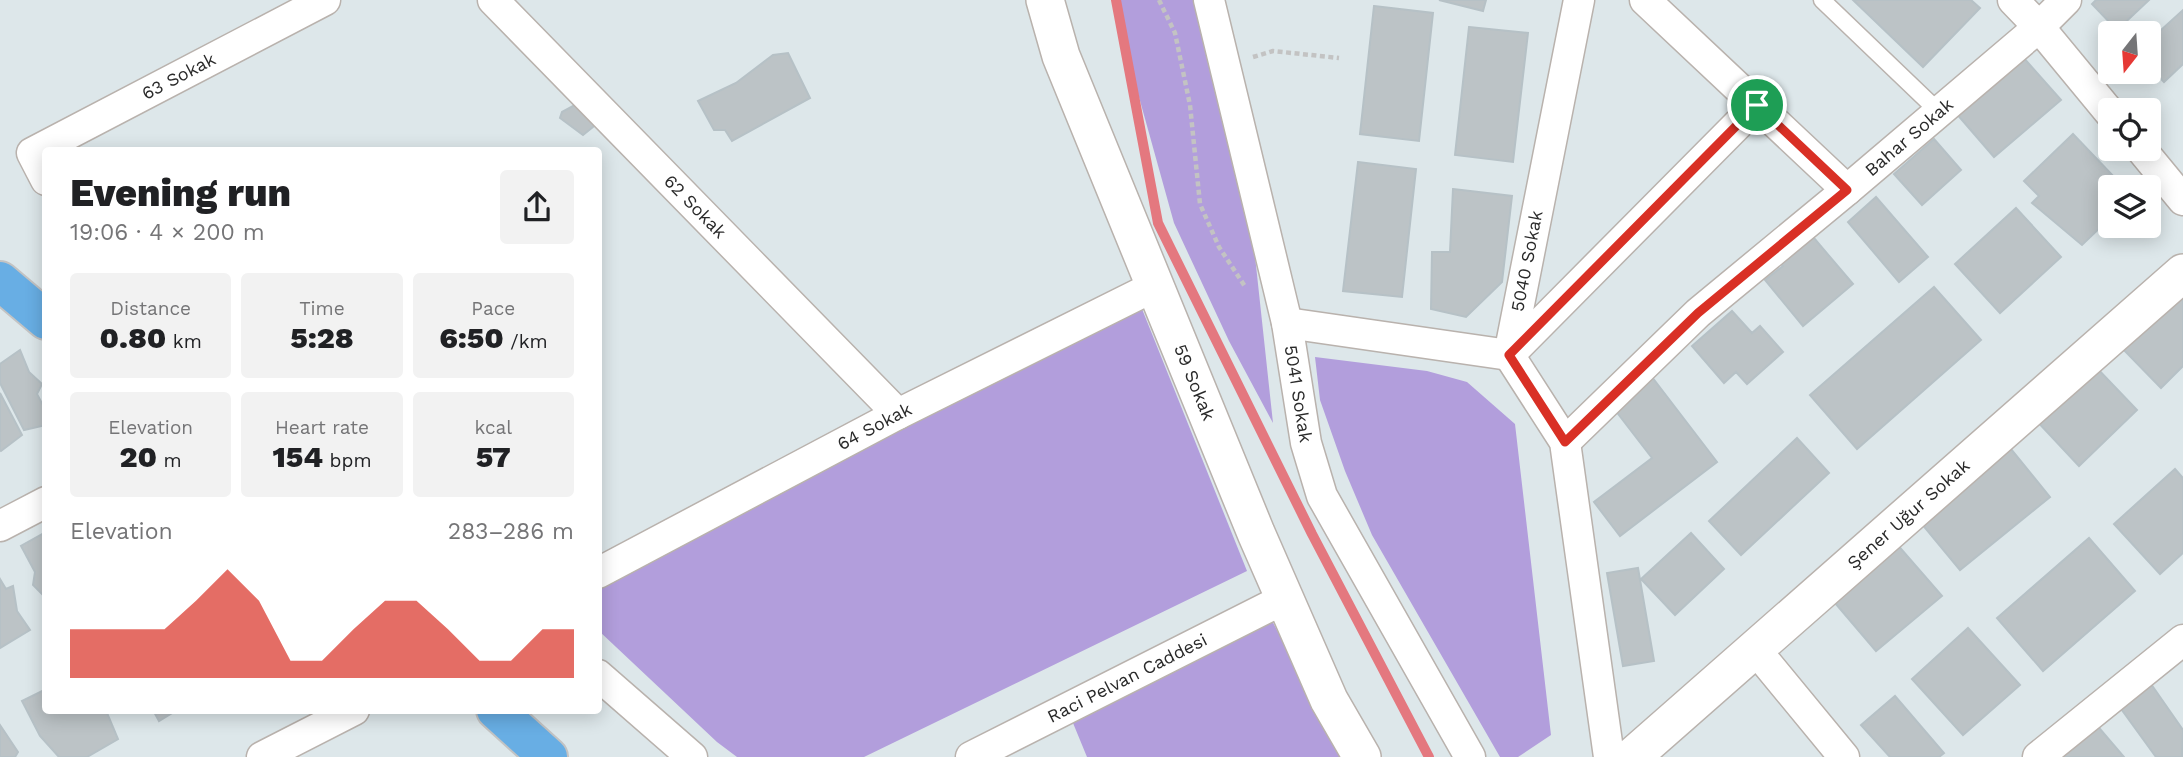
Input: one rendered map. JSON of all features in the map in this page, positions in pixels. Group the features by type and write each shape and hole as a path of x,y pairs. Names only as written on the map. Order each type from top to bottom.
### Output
{"main road":[{"path":"0,281 42,317"},
{"path":"500,714 548,757"}],"street":[{"name":"63 Sokak","path":"43,147 325,0"},
{"name":"62 Sokak","path":"493,0 898,414"},
{"name":"59 Sokak","path":"1045,0 1061,56 1284,598 1329,700 1362,757"},
{"name":"5041 Sokak","path":"1209,0 1287,323 1306,443 1322,496 1470,757"},
{"name":"5040 Sokak","path":"1509,355 1579,0"},
{"path":"1645,0 1847,190"},
{"path":"2013,0 2098,98"},
{"name":"Bahar Sokak","path":"1565,442 1698,313 2039,27 2066,0"},
{"path":"1509,355 1757,105"},
{"name":"63 Sokak","path":"42,148 32,153 42,172"},
{"path":"2151,161 2183,200"},
{"name":"Şener Uğur Sokak","path":"1632,757 2183,273"},
{"name":"64 Sokak","path":"602,571 898,414 1155,286"},
{"path":"1287,323 1509,355 1565,442 1609,757"},
{"path":"0,526 42,504"},
{"name":"Raci Pelvan Caddesi","path":"971,757 1284,598"},
{"path":"2038,757 2183,640"},
{"path":"1755,649 1844,757"},
{"path":"602,678 692,757"},
{"path":"262,757 347,714"}],"lane":[{"path":"1822,0 1939,112"}],"path":[{"path":"1159,0 1178,45 1190,105 1200,204 1207,222 1242,285 1287,323"},
{"path":"1224,66 1273,51 1339,58"}],"shaded area":[{"path":"1112,0 1193,0 1254,247 1273,423 1229,341 1174,223"},
{"path":"1140,304 1247,571 864,757 737,757 717,742 602,634 602,587"},
{"path":"1315,357 1427,371 1467,382 1515,424 1551,735 1518,757 1500,757 1372,535 1345,471 1320,400"},
{"path":"1271,619 1346,757 1087,757 1073,723"}],"building":[{"path":"1439,0 1486,0 1483,11"},
{"path":"1853,0 1971,0 1980,8 1923,67"},
{"path":"2096,0 2149,0 2127,21 2108,21 2092,4"},
{"path":"1374,6 1433,13 1419,141 1360,134"},
{"path":"2183,10 2183,64 2164,82 2161,79 2161,30"},
{"path":"1469,27 1528,33 1513,162 1455,155"},
{"path":"788,53 810,98 732,141 725,130 714,130 698,101 736,83 773,55"},
{"path":"2022,56 2061,100 1994,157 1956,113"},
{"path":"575,105 590,114 598,123 583,135 560,118 562,112"},
{"path":"2073,134 2112,175 2098,175 2098,230 2082,245 2032,203 2039,196 2024,181"},
{"path":"1934,139 1961,170 1922,205 1894,174"},
{"path":"1358,162 1416,169 1402,297 1343,291"},
{"path":"1453,189 1512,196 1502,282 1466,317 1431,309 1432,252 1450,252"},
{"path":"1876,197 1928,257 1899,282 1848,222"},
{"path":"2016,208 2061,257 2000,313 1955,264"},
{"path":"1808,231 1853,284 1803,326 1765,280 1783,266 1776,258"},
{"path":"1934,287 1981,340 1857,449 1810,395"},
{"path":"2183,287 2183,366 2161,388 2121,347"},
{"path":"1732,311 1752,333 1760,326 1783,352 1747,384 1736,372 1724,383 1692,346"},
{"path":"20,350 29,372 42,384 37,394 42,403 42,426 24,430 0,383 0,364"},
{"path":"2092,363 2137,410 2079,466 2034,418"},
{"path":"1652,377 1717,462 1620,536 1594,502 1652,458 1612,406"},
{"path":"0,393 22,435 1,451 0,450"},
{"path":"1797,438 1829,473 1741,555 1709,521"},
{"path":"2006,443 2050,497 1960,570 1916,517"},
{"path":"2175,469 2183,478 2183,553 2160,574 2114,524"},
{"path":"1691,533 1724,569 1675,615 1641,579"},
{"path":"42,534 42,594 33,585 35,572 21,546"},
{"path":"2089,538 2135,591 2043,671 1997,618"},
{"path":"1895,542 1942,596 1876,651 1830,597"},
{"path":"1638,568 1654,661 1623,666 1607,573"},
{"path":"0,579 6,589 13,586 17,611 30,630 0,648"},
{"path":"1968,628 2020,685 1963,735 1912,679"},
{"path":"2151,684 2183,730 2182,757 2156,757 2119,706"},
{"path":"42,691 42,714 107,714 118,739 87,757 59,757 40,736 22,701"},
{"path":"1895,696 1944,753 1939,757 1890,757 1861,725"},
{"path":"155,714 170,714 159,721"},
{"path":"2094,722 2124,757 2052,757"},
{"path":"0,725 18,752 15,757 0,757"}],"waterway":[{"path":"1116,0 1158,223 1312,534 1429,757"}],"route":[{"path":"1757,105 1847,190 1698,313 1565,442 1509,355 1757,105"}]}
